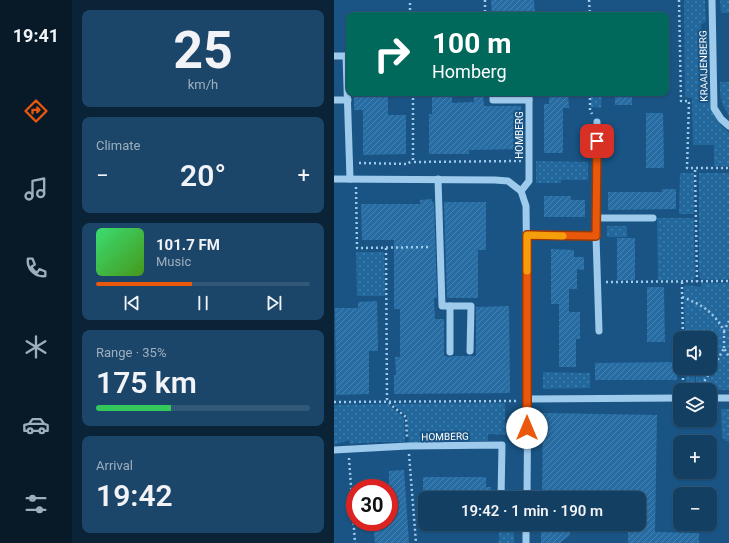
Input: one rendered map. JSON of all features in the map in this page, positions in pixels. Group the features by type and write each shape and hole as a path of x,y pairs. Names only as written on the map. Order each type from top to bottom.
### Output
{"street":[{"name":"KRAAIJENBERG","path":"712,0 714,108 721,119 729,126"},
{"path":"334,56 346,56"},
{"path":"348,96 349,163 353,179"},
{"name":"HOMBERG","path":"493,96 493,100 529,96 529,181 521,191"},
{"path":"334,100 348,100"},
{"path":"597,122 596,236 599,331"},
{"path":"334,179 495,180 508,181 521,191 526,206 527,235 527,491"},
{"path":"438,179 442,306 471,306 470,351"},
{"path":"596,218 653,218"},
{"path":"527,235 596,236"},
{"path":"450,306 450,352"},
{"path":"528,399 673,398"},
{"path":"717,398 729,398"},
{"name":"HOMBERG","path":"334,450 408,446 502,445 501,491"},
{"path":"526,531 526,543"}],"path":[{"path":"410,0 410,12"},
{"path":"485,0 485,12"},
{"path":"589,0 590,12"},
{"path":"679,0 682,101 689,101 687,168 729,168"},
{"path":"413,96 413,162"},
{"path":"590,96 590,110 597,122"},
{"path":"349,163 408,164 410,162 529,161"},
{"path":"695,168 697,282"},
{"path":"353,179 357,248 440,247"},
{"path":"386,248 387,398 392,405 406,417 416,543"},
{"path":"598,282 729,281"},
{"path":"682,282 683,331"},
{"path":"682,297 696,302 705,308 718,320 724,331"},
{"path":"704,383 724,348 724,331 729,321"},
{"path":"724,348 729,357"},
{"path":"334,402 520,401 528,399"},
{"path":"348,449 355,543"}],"shaded area":[{"path":"684,0 705,0 706,21 701,25 704,82 708,83 709,96 714,114 729,133 729,166 714,166 714,145 693,145 692,98 685,97"},
{"path":"720,0 729,0 729,13 721,13"},
{"path":"720,82 729,82 729,115 721,100"},
{"path":"591,96 602,96 601,108 591,107"},
{"path":"536,161 588,162 588,180 561,180 561,183 536,183"},
{"path":"680,173 694,173 694,214 679,214"},
{"path":"699,173 729,173 729,279 702,280 700,278"},
{"path":"657,218 694,218 694,280 658,280"},
{"path":"607,226 627,226 627,237 607,237"},
{"path":"356,252 384,252 385,296 357,296"},
{"path":"701,283 729,283 729,390 717,390 717,383 696,383 696,375 717,375 717,331 685,331 684,287 686,285 701,287"},
{"path":"543,372 590,373 590,388 543,389"},
{"path":"686,375 695,375 695,383 686,383"},
{"path":"505,403 505,423 516,424 515,435 488,434 488,441 409,443 407,416 393,404"},
{"path":"388,404 404,418 405,442 350,444 349,440 334,445 334,405"},
{"path":"721,409 729,409 729,441 725,441 725,439 722,438"},
{"path":"499,531 514,531 514,543 499,543"}],"building":[{"path":"491,0 534,0 535,12 492,12"},
{"path":"354,96 388,96 388,115 406,115 406,154 363,155 363,110 354,110"},
{"path":"432,96 452,96 452,103 474,102 474,96 483,96 484,106 521,106 521,149 469,150 469,154 429,154 429,114 432,114"},
{"path":"549,96 568,96 569,108 563,108 563,153 544,153 544,104 549,104"},
{"path":"615,96 632,96 632,105 615,105"},
{"path":"646,113 663,113 664,168 646,168"},
{"path":"662,189 676,189 676,209 608,210 608,192 662,192"},
{"path":"544,196 571,196 571,200 585,200 585,217 544,217"},
{"path":"432,199 432,202 434,202 437,298 434,298 435,319 444,319 444,356 476,356 476,307 509,306 510,393 394,394 394,375 396,375 395,357 400,357 400,309 394,309 394,240 362,240 361,204 420,204 420,200"},
{"path":"444,202 486,202 486,250 478,250 478,298 447,298"},
{"path":"617,238 635,238 635,280 617,280"},
{"path":"551,249 574,250 574,257 584,257 584,270 577,269 577,289 569,289 569,312 580,312 580,339 576,339 576,367 559,367 559,304 551,304"},
{"path":"647,287 664,287 665,342 647,342"},
{"path":"377,301 378,351 369,351 369,394 336,395 335,308 358,308 358,302"},
{"path":"673,362 673,375 677,375 677,380 595,380 595,363"},
{"path":"543,413 657,415 655,532 699,533 699,543 628,543 628,532 646,531 646,491 542,491"},
{"path":"404,470 409,543 375,543 374,531 398,531 398,479 389,479 389,471"},
{"path":"423,477 486,477 486,487 491,487 491,491 423,491"},
{"path":"541,531 570,531 570,535 560,543 541,543"}],"slow traffic":[{"path":"527,271 527,235 563,236"}],"route":[{"path":"527,428 527,235 596,236 597,141"}]}
